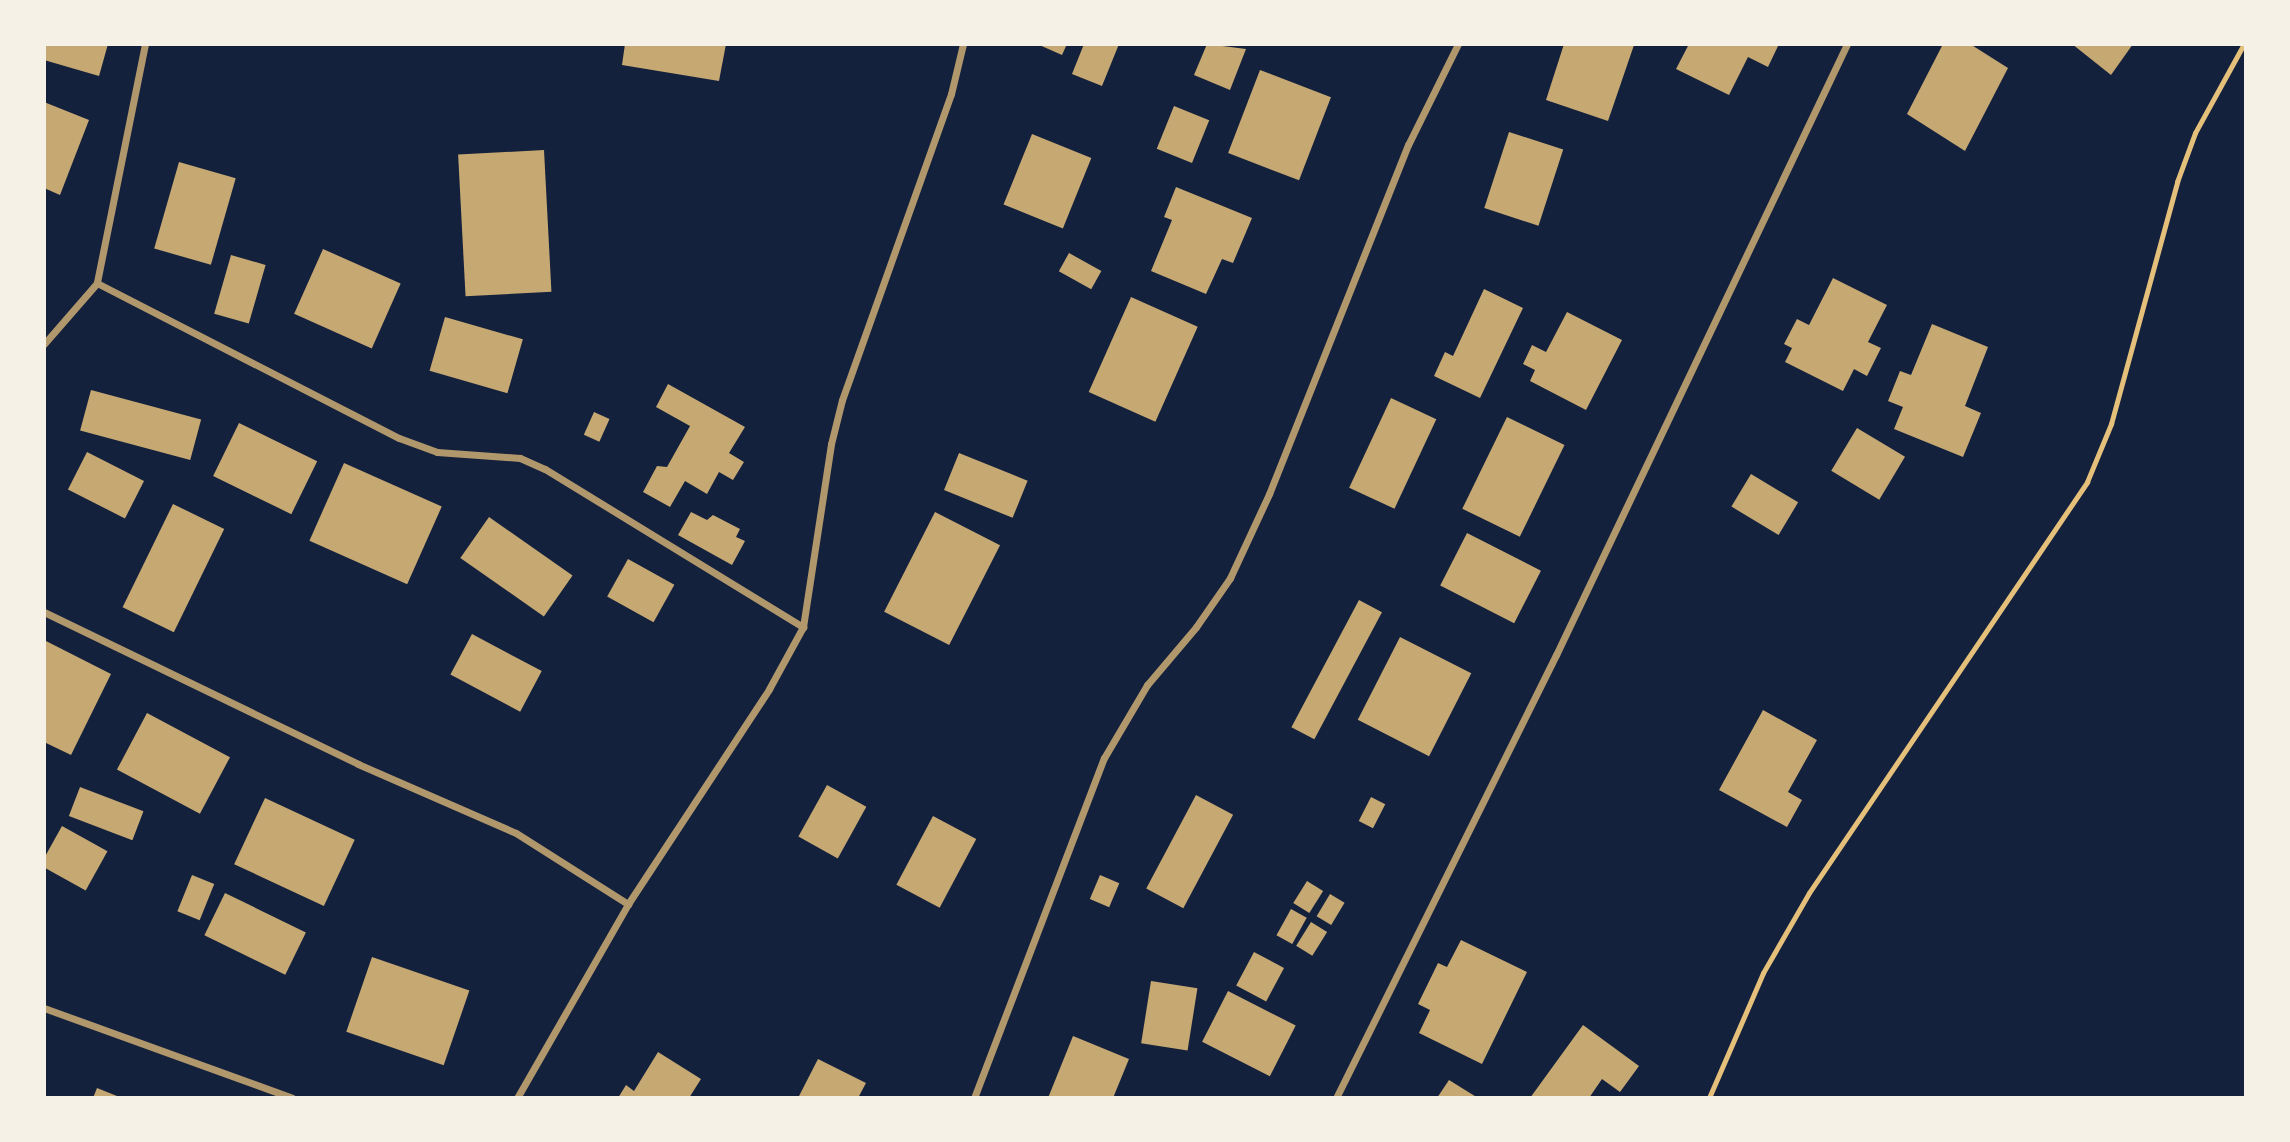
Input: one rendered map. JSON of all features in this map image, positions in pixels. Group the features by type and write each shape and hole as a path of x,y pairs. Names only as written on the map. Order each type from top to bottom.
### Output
{"street":[{"path":"44,344 97,284 145,44"},
{"path":"517,1098 628,904 769,689 803,628 831,444 842,400 951,94 963,44"},
{"path":"974,1098 1104,758 1147,685 1196,627 1230,578 1274,482 1408,145 1458,44"},
{"path":"1336,1098 1556,655 1847,44"},
{"path":"97,284 399,438 437,452 520,458 545,470 803,628"},
{"path":"44,612 358,764 516,833 628,904"},
{"path":"44,1008 292,1098"}],"path":[{"path":"1709,1098 1763,973 1809,893 2087,482 2111,424 2178,182 2196,133 2244,44"}],"building":[{"path":"44,44 108,44 99,76 44,60"},
{"path":"625,44 726,44 719,81 622,65"},
{"path":"1037,44 1067,44 1062,55"},
{"path":"1084,44 1119,44 1102,86 1072,74"},
{"path":"1207,44 1246,49 1230,90 1194,75"},
{"path":"1564,44 1634,45 1608,121 1546,100"},
{"path":"1689,44 1779,44 1768,67 1748,57 1729,95 1676,69"},
{"path":"1943,44 1970,44 2008,68 1965,151 1907,114"},
{"path":"2072,44 2133,44 2111,75"},
{"path":"1260,70 1331,97 1299,180 1228,153"},
{"path":"44,102 89,120 60,195 44,188"},
{"path":"1174,106 1209,120 1192,163 1157,149"},
{"path":"1509,132 1563,150 1538,226 1484,208"},
{"path":"1032,134 1091,158 1063,228 1004,204"},
{"path":"544,150 551,292 466,296 458,155"},
{"path":"179,162 236,178 211,265 154,249"},
{"path":"1176,187 1252,218 1233,263 1222,259 1206,294 1151,271 1172,220 1164,217"},
{"path":"323,249 401,284 372,348 294,314"},
{"path":"1069,253 1101,271 1091,289 1059,271"},
{"path":"231,255 266,265 249,324 214,314"},
{"path":"1833,278 1887,305 1868,342 1881,348 1867,376 1854,369 1843,391 1785,362 1792,348 1784,344 1797,319 1809,325"},
{"path":"1484,289 1523,308 1480,398 1434,376 1445,352 1453,356"},
{"path":"1131,297 1198,327 1155,422 1089,392"},
{"path":"1567,312 1622,340 1586,410 1530,381 1535,370 1523,364 1532,345 1546,352"},
{"path":"445,317 523,339 507,393 430,371"},
{"path":"1932,324 1988,347 1965,406 1981,413 1963,457 1894,429 1903,407 1888,401 1900,371 1911,375"},
{"path":"668,384 745,427 729,453 744,462 733,480 719,472 707,494 685,481 670,507 643,492 657,466 667,467 690,426 656,407"},
{"path":"91,390 201,420 190,460 80,431"},
{"path":"1391,398 1436,419 1394,509 1349,488"},
{"path":"594,412 610,419 599,442 584,435"},
{"path":"1507,417 1565,445 1520,537 1462,509"},
{"path":"239,423 317,461 291,514 213,476"},
{"path":"1857,428 1905,457 1879,500 1831,471"},
{"path":"87,452 144,481 125,518 68,489"},
{"path":"959,453 1028,481 1013,518 944,490"},
{"path":"344,463 442,507 407,584 309,541"},
{"path":"1751,474 1798,502 1779,535 1731,507"},
{"path":"173,504 224,529 174,632 123,607"},
{"path":"691,512 707,520 713,515 740,529 736,537 745,541 732,565 678,535"},
{"path":"935,512 1000,545 949,645 884,612"},
{"path":"489,517 573,576 544,616 460,558"},
{"path":"1467,533 1541,571 1514,623 1440,586"},
{"path":"628,559 674,585 654,622 607,597"},
{"path":"1359,600 1382,612 1314,739 1291,727"},
{"path":"472,634 542,671 520,712 450,675"},
{"path":"1400,637 1471,673 1429,756 1358,720"},
{"path":"44,640 111,674 71,755 44,742"},
{"path":"1763,710 1817,740 1788,792 1802,800 1787,827 1719,790"},
{"path":"147,713 230,757 200,814 117,770"},
{"path":"827,785 866,807 838,858 798,837"},
{"path":"80,787 143,811 132,840 69,816"},
{"path":"1196,795 1233,815 1183,908 1146,889"},
{"path":"1371,797 1385,804 1373,828 1359,821"},
{"path":"265,798 355,840 324,906 234,864"},
{"path":"933,816 976,839 940,908 896,885"},
{"path":"62,826 107,851 86,891 44,867 44,858"},
{"path":"192,875 214,884 200,920 177,911"},
{"path":"1100,875 1119,883 1109,907 1090,899"},
{"path":"1307,881 1323,891 1309,913 1293,903"},
{"path":"225,893 306,932 285,975 204,935"},
{"path":"1330,894 1345,903 1331,925 1317,916"},
{"path":"1291,909 1307,918 1292,944 1276,935"},
{"path":"1311,922 1327,932 1312,956 1296,946"},
{"path":"1461,940 1527,972 1482,1064 1419,1033 1430,1010 1418,1004 1438,963 1447,967"},
{"path":"1254,952 1284,968 1266,1002 1236,986"},
{"path":"372,957 469,991 444,1065 346,1032"},
{"path":"1151,981 1197,988 1188,1051 1141,1043"},
{"path":"1228,991 1296,1026 1270,1076 1202,1042"},
{"path":"1583,1025 1639,1066 1620,1092 1602,1079 1589,1098 1530,1098"},
{"path":"1073,1036 1129,1059 1113,1098 1048,1098"},
{"path":"658,1052 701,1079 689,1098 618,1098 626,1085 634,1091"},
{"path":"818,1059 866,1083 858,1098 798,1098"},
{"path":"1449,1080 1478,1098 1437,1098"},
{"path":"97,1088 122,1098 93,1098"}]}
